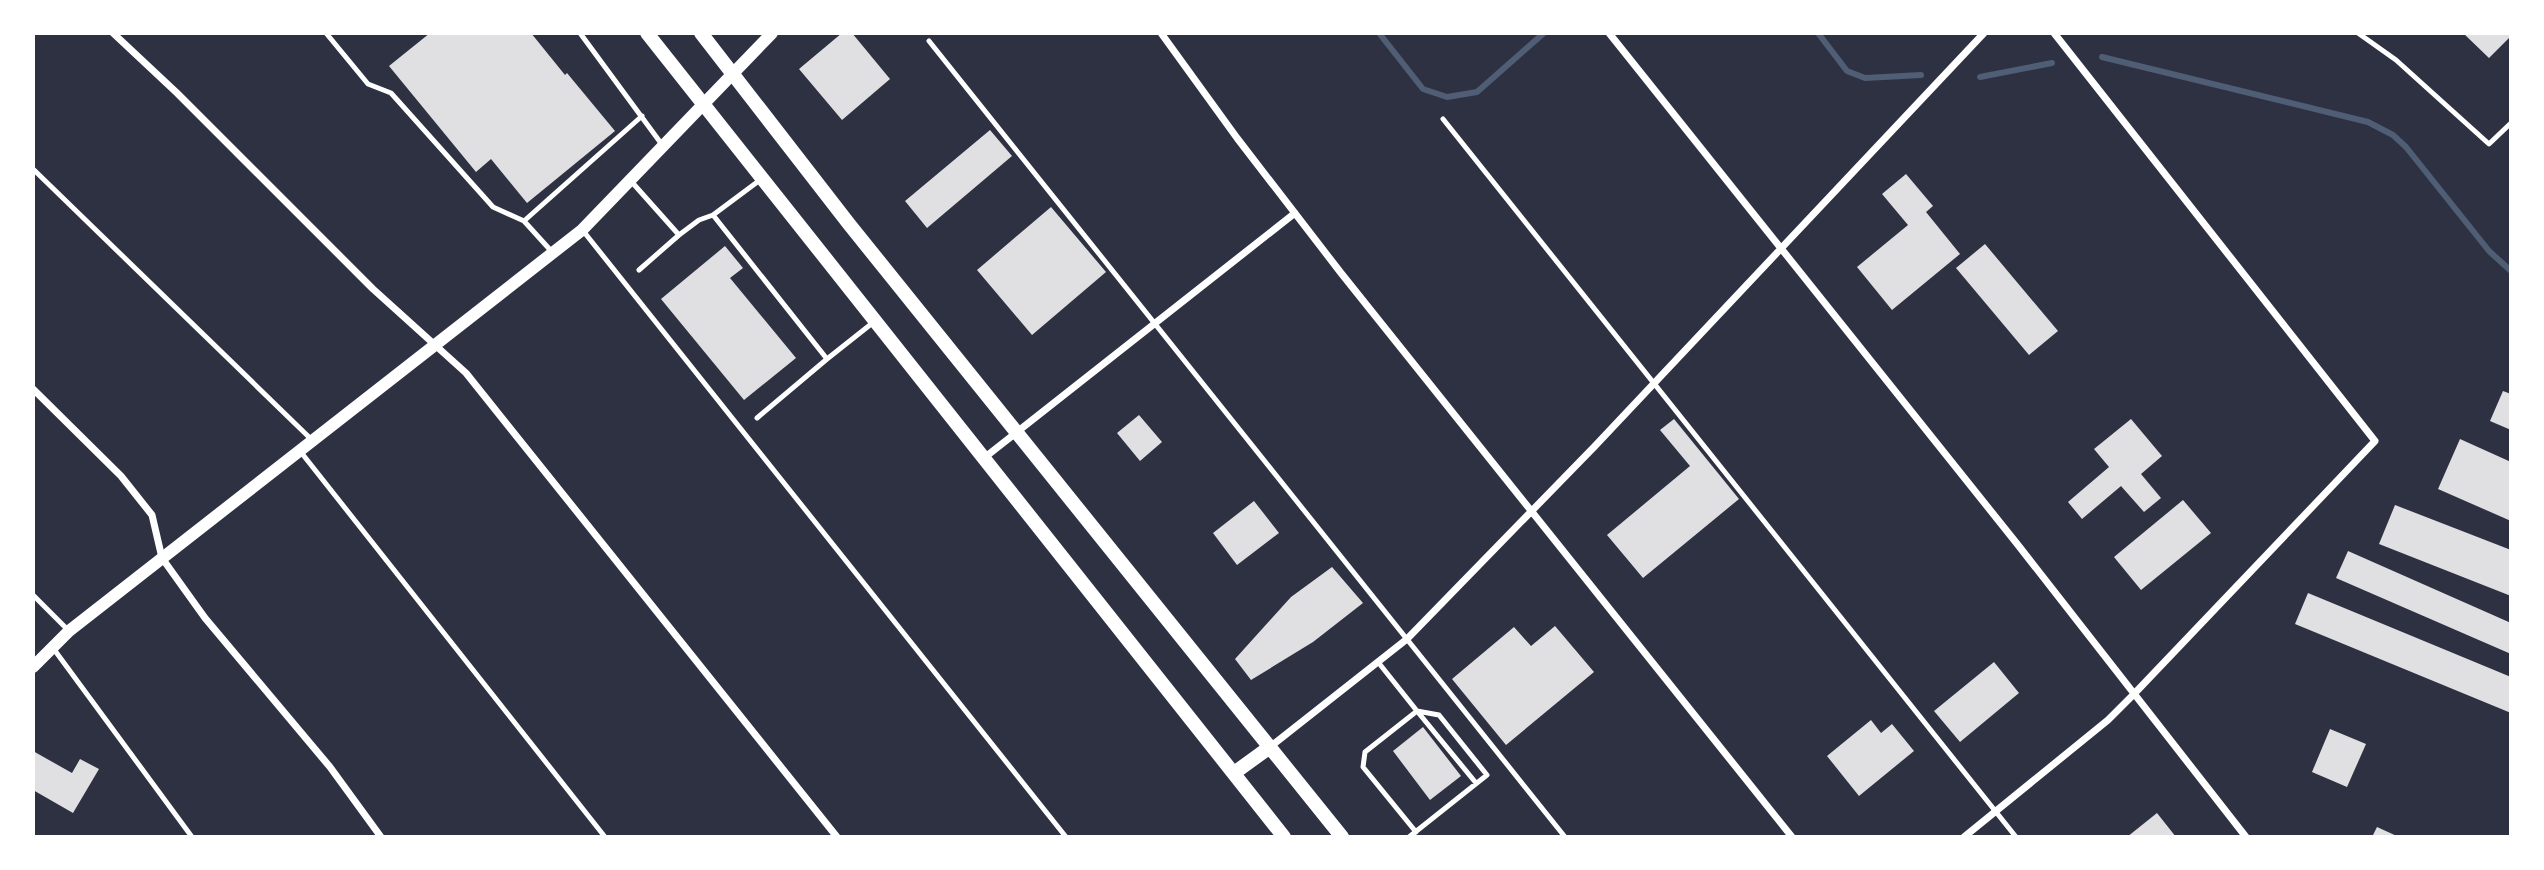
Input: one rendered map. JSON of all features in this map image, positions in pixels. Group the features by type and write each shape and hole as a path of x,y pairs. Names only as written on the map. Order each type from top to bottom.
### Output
{"main road":[{"path":"647,33 1284,837"},
{"path":"701,33 1342,837"},
{"path":"1234,773 1270,747"}],"street":[{"path":"113,33 177,93 373,289 466,373 837,837"},
{"path":"33,667 69,631 582,230 772,33"},
{"path":"1161,33 1296,214 1792,837"},
{"path":"1609,33 1783,249 2246,837"},
{"path":"1270,747 1407,639 1783,249 1984,33"},
{"path":"1964,837 2108,720 2375,441 2054,33"},
{"path":"984,457 1296,214"},
{"path":"33,389 121,477 152,515 162,558 205,618 330,767 381,837"}],"lane":[{"path":"326,33 368,84 391,93 493,207 524,221 553,253"},
{"path":"580,33 663,146"},
{"path":"2358,33 2396,60 2489,144 2511,123"},
{"path":"929,41 1565,837"},
{"path":"524,221 642,117"},
{"path":"1443,119 2016,837"},
{"path":"33,169 313,441"},
{"path":"639,270 699,220 713,215 761,179"},
{"path":"630,180 679,235"},
{"path":"713,215 827,359"},
{"path":"582,230 1066,837"},
{"path":"757,418 876,321"},
{"path":"300,451 605,837"},
{"path":"33,595 69,631"},
{"path":"52,646 192,837"},
{"path":"1378,662 1476,783"},
{"path":"1409,837 1416,832 1476,783 1487,775 1440,715 1417,711 1365,752 1363,766 1416,832"}],"building":[{"path":"430,33 531,33 615,131 527,203 491,159 476,172 389,66"},
{"path":"842,33 852,33 890,79 842,120 799,69"},
{"path":"2463,33 2511,33 2511,36 2489,58"},
{"path":"990,130 1012,156 927,228 905,201"},
{"path":"1906,174 1933,206 1926,212 1960,254 1892,310 1857,267 1908,225 1882,194"},
{"path":"1051,207 1106,272 1032,335 977,270"},
{"path":"1985,244 2058,331 2029,355 1956,268"},
{"path":"725,246 743,268 730,278 796,358 744,400 661,299"},
{"path":"2503,391 2511,394 2511,430 2490,421"},
{"path":"1139,415 1162,442 1140,461 1117,433"},
{"path":"1674,419 1739,499 1643,578 1607,535 1690,466 1660,430"},
{"path":"2131,419 2162,456 2141,474 2161,498 2144,512 2121,486 2082,519 2068,502 2109,467 2094,449"},
{"path":"2460,439 2511,462 2511,521 2438,489"},
{"path":"2183,500 2211,533 2141,590 2114,557"},
{"path":"1254,501 1279,533 1237,565 1213,533"},
{"path":"2395,505 2511,550 2511,596 2379,544"},
{"path":"2348,551 2511,623 2511,654 2336,578"},
{"path":"1332,567 1363,603 1313,642 1251,680 1235,659 1291,597"},
{"path":"2308,593 2511,677 2511,713 2295,624"},
{"path":"1555,626 1594,672 1506,745 1452,679 1514,627 1531,646"},
{"path":"1994,662 2019,693 1960,742 1934,711"},
{"path":"1871,720 1881,733 1892,724 1914,751 1859,796 1827,756"},
{"path":"1423,727 1461,776 1430,800 1393,751"},
{"path":"2330,729 2366,744 2347,787 2312,772"},
{"path":"33,751 72,773 80,759 99,769 73,813 33,790"},
{"path":"2157,813 2176,837 2127,837"},
{"path":"2377,827 2399,837 2372,837"}],"waterway":[{"path":"1379,33 1423,89 1447,97 1477,92 1544,33"},
{"path":"1818,33 1847,71 1865,78 1921,75"},
{"path":"2102,57 2368,122 2393,135 2406,147 2489,251 2511,271"},
{"path":"1980,77 2052,63"}]}
